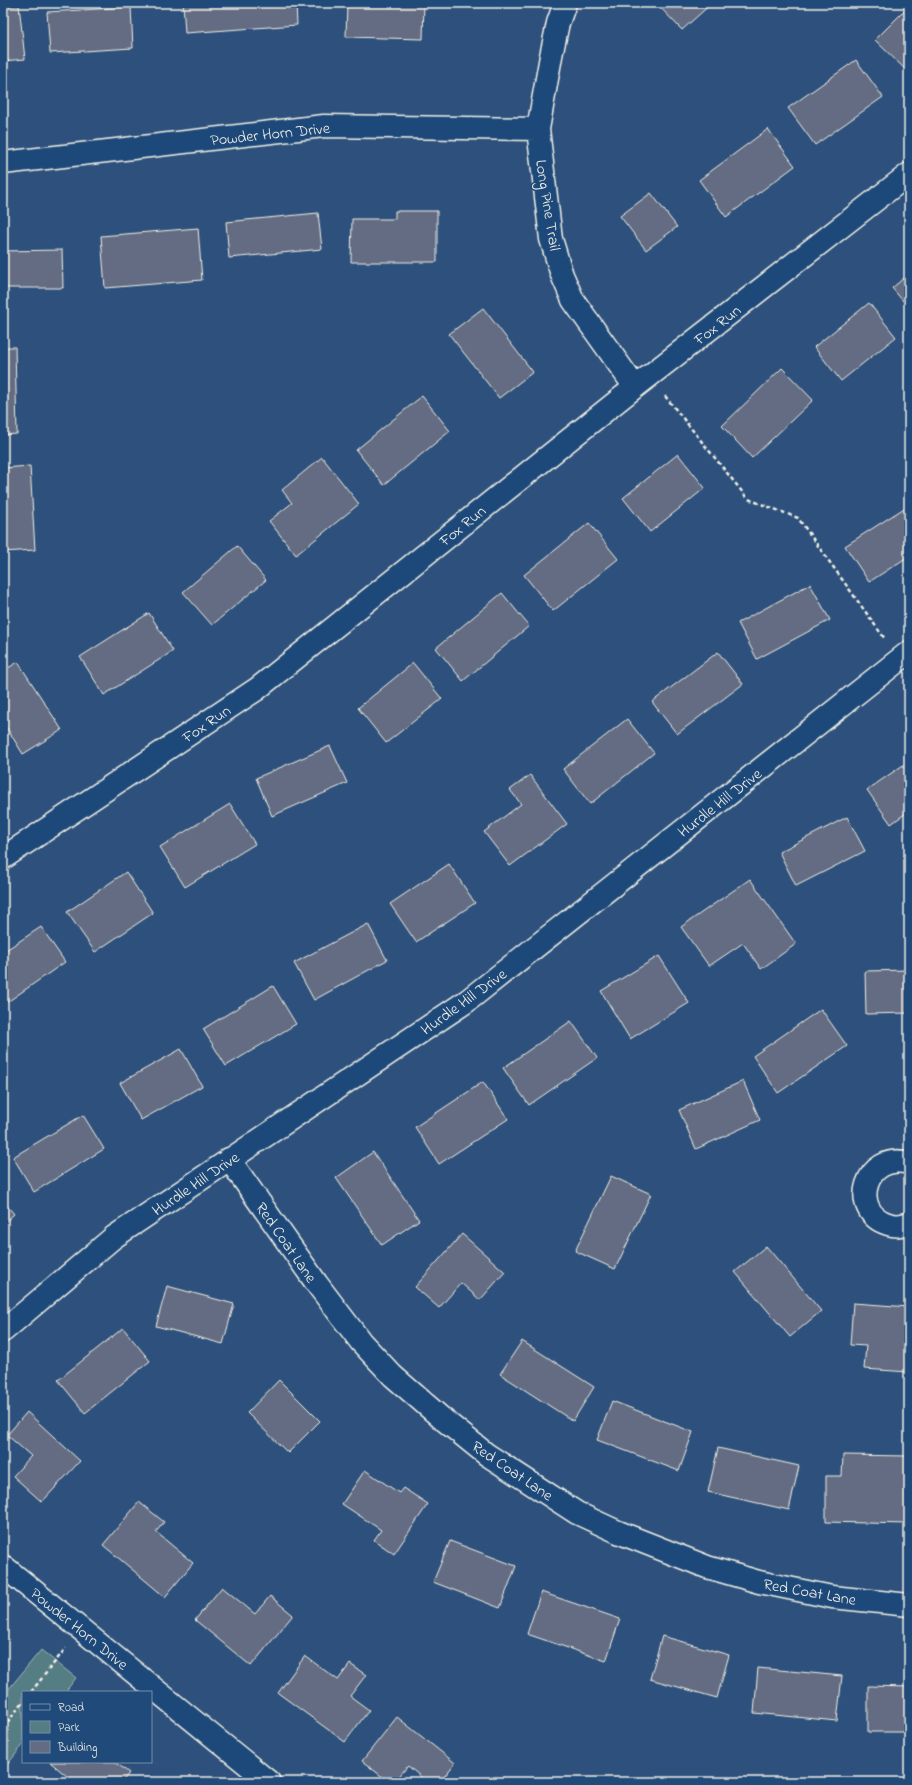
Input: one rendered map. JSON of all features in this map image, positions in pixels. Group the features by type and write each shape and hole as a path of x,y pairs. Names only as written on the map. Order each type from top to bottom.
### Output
{"street":[{"name":"Long Pine Trail","path":"566,3 558,23 538,129 551,239 562,275 573,300 643,381"},
{"name":"Powder Horn Drive","path":"3,163 324,126 538,129"},
{"name":"Fox Run","path":"3,858 257,689 643,381 909,174"},
{"name":"Hurdle Hill Drive","path":"3,1331 114,1237 468,1000 904,655"},
{"name":"Red Coat Lane","path":"229,1160 317,1284 361,1342 393,1376 486,1454 577,1513 618,1532 706,1567 759,1582 832,1597 909,1605"},
{"path":"909,1163 902,1161 890,1162 880,1166 872,1174 867,1184 865,1195 871,1211 883,1222 894,1225 909,1223"},
{"name":"Powder Horn Drive","path":"3,1566 269,1782"}],"path":[{"path":"643,381 661,390 748,499 798,518 904,655"},
{"path":"32,1691 81,1629"},
{"path":"3,1728 22,1703"}],"green space":[{"path":"41,1650 76,1678 66,1691 22,1691 22,1746 3,1770 3,1696"}],"building":[{"path":"183,3 296,3 297,25 185,33"},
{"path":"347,3 424,3 423,39 346,37"},
{"path":"656,3 712,3 682,30"},
{"path":"19,5 25,59 3,61 3,7"},
{"path":"909,6 909,73 875,40"},
{"path":"131,7 133,48 50,53 47,12"},
{"path":"856,60 883,97 815,145 788,108"},
{"path":"768,129 795,166 726,217 699,180"},
{"path":"651,193 677,227 646,250 620,216"},
{"path":"395,211 437,211 437,262 351,262 352,219 395,219"},
{"path":"318,213 322,249 229,258 226,222"},
{"path":"198,228 202,280 105,288 101,236"},
{"path":"62,250 63,288 3,288 3,251"},
{"path":"909,274 909,308 892,288"},
{"path":"869,303 896,337 841,381 814,347"},
{"path":"483,308 533,372 499,398 449,334"},
{"path":"3,347 15,347 17,434 3,435"},
{"path":"782,368 813,400 752,458 722,426"},
{"path":"422,396 450,431 384,485 356,450"},
{"path":"678,454 705,488 650,532 623,498"},
{"path":"322,457 359,504 296,555 269,521 292,503 282,490"},
{"path":"30,466 35,550 3,552 3,468"},
{"path":"909,505 909,556 869,582 845,546"},
{"path":"589,523 618,559 553,611 524,575"},
{"path":"237,546 266,580 212,625 183,592"},
{"path":"810,584 830,620 757,659 738,623"},
{"path":"502,593 529,626 463,681 436,648"},
{"path":"149,613 173,651 104,695 80,657"},
{"path":"718,652 743,684 677,734 652,702"},
{"path":"18,662 62,730 23,754 3,722 3,671"},
{"path":"413,663 442,699 386,743 358,708"},
{"path":"627,719 654,753 590,804 563,769"},
{"path":"330,746 347,783 272,816 256,778"},
{"path":"909,761 909,811 891,824 867,790"},
{"path":"530,775 567,824 510,866 484,832 521,804 510,790"},
{"path":"230,804 255,844 185,887 160,847"},
{"path":"847,817 865,851 796,886 779,852"},
{"path":"449,864 475,903 416,942 390,904"},
{"path":"126,872 153,913 95,952 67,912"},
{"path":"750,879 796,944 761,969 743,943 709,966 681,927"},
{"path":"368,924 387,960 314,1000 294,963"},
{"path":"41,927 65,962 3,1005 3,952"},
{"path":"659,956 689,1003 630,1039 601,991"},
{"path":"909,970 909,1013 866,1014 865,971"},
{"path":"273,986 296,1024 226,1066 203,1029"},
{"path":"821,1009 847,1046 778,1093 753,1056"},
{"path":"571,1021 597,1058 529,1105 503,1068"},
{"path":"181,1049 202,1086 141,1120 120,1083"},
{"path":"743,1081 760,1120 696,1149 679,1110"},
{"path":"483,1082 508,1119 439,1164 415,1127"},
{"path":"83,1115 104,1149 34,1192 13,1157"},
{"path":"373,1152 419,1220 382,1245 336,1178"},
{"path":"611,1176 651,1194 615,1269 575,1251"},
{"path":"3,1201 14,1214 3,1224"},
{"path":"462,1234 505,1272 480,1300 461,1283 439,1308 415,1287"},
{"path":"766,1246 821,1311 790,1337 735,1272"},
{"path":"167,1286 234,1304 223,1344 156,1326"},
{"path":"853,1303 909,1307 909,1372 864,1369 866,1346 850,1345"},
{"path":"123,1328 150,1361 85,1413 58,1380"},
{"path":"522,1341 594,1387 573,1421 500,1374"},
{"path":"279,1380 320,1421 288,1453 247,1413"},
{"path":"612,1401 693,1432 679,1471 597,1440"},
{"path":"27,1412 80,1461 42,1502 13,1476 31,1456 7,1435"},
{"path":"718,1448 799,1466 789,1510 708,1492"},
{"path":"843,1455 908,1456 907,1524 826,1522 826,1476 842,1476"},
{"path":"365,1470 399,1493 403,1488 428,1504 394,1554 374,1540 381,1530 342,1504"},
{"path":"139,1502 164,1522 156,1532 193,1563 165,1597 103,1545"},
{"path":"450,1541 516,1566 500,1608 433,1582"},
{"path":"222,1587 255,1614 270,1596 293,1615 251,1666 195,1620"},
{"path":"541,1592 620,1619 606,1661 527,1634"},
{"path":"662,1636 729,1655 717,1698 650,1679"},
{"path":"305,1656 338,1680 350,1664 366,1675 350,1696 369,1710 345,1742 278,1693"},
{"path":"758,1668 842,1676 837,1721 754,1713"},
{"path":"868,1686 909,1687 909,1732 868,1732"},
{"path":"397,1717 455,1763 440,1782 427,1782 408,1766 394,1782 389,1782 362,1761"},
{"path":"51,1763 116,1763 129,1773 122,1782 74,1782"}]}
